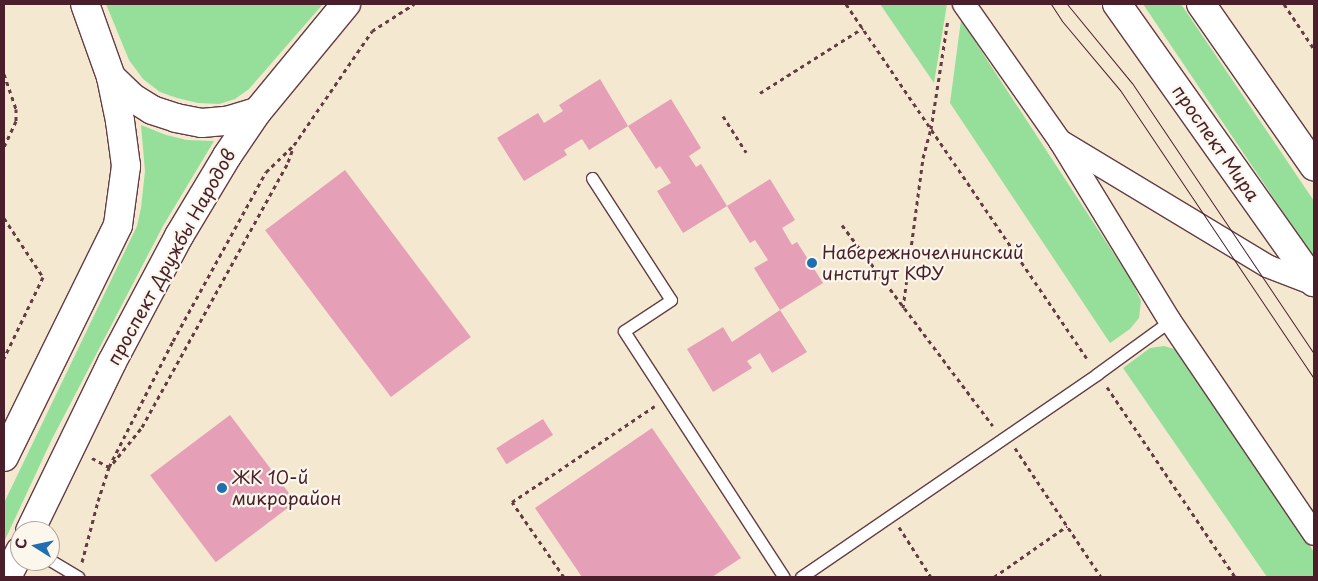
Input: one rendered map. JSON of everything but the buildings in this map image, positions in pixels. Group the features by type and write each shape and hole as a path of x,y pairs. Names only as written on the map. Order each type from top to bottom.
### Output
{"main road":[{"path":"4,457 118,226 126,166 111,77 85,4"},
{"name":"проспект Дружбы Народов","path":"35,521 112,362 179,236 227,156 257,112 346,4"},
{"name":"проспект Мира","path":"1117,4 1314,283"},
{"path":"1201,4 1314,166"},
{"path":"111,77 133,98 152,110 176,118 202,123 227,121 257,112"}],"street":[{"path":"956,9 1060,141 1170,321 1314,534"},
{"path":"1060,141 1267,266 1314,283"}],"lane":[{"path":"592,178 671,300 624,331 784,577"},
{"path":"801,577 1007,436 1170,321"},
{"path":"60,564 80,572"}],"path":[{"path":"80,572 98,501 109,467 172,341 266,172 294,145 372,31 414,4"},
{"path":"846,4 1087,358"},
{"path":"1284,4 1314,49"},
{"path":"903,308 923,158 931,129 956,9"},
{"path":"760,93 863,28"},
{"path":"4,74 16,109 16,121 4,147"},
{"path":"723,116 746,152"},
{"path":"109,467 142,427 288,162 294,145"},
{"path":"4,218 43,277 4,358"},
{"path":"842,224 989,423 1007,436 1101,577"},
{"path":"1106,387 1236,577"},
{"path":"564,577 512,502 668,398"},
{"path":"87,456 109,467"},
{"path":"892,515 931,577"},
{"path":"994,577 1067,526"}],"green space":[{"path":"106,4 323,4 249,89 235,99 219,104 198,103 177,98 160,92 143,79 129,60"},
{"path":"880,4 947,4 934,83"},
{"path":"1143,4 1181,4 1314,201 1314,258"},
{"path":"961,20 1133,283 1141,301 1139,318 1130,329 1110,343 950,103"},
{"path":"141,125 166,135 187,140 214,141 163,226 52,439 14,521 10,521 10,529 4,542 4,503 137,226 145,171"},
{"path":"1164,346 1178,350 1314,552 1314,577 1267,577 1123,368 1150,348"}],"tram line":[{"path":"1051,4 1062,21 1120,90 1314,379"},
{"path":"1067,4 1132,83 1314,354"}],"place":[{"name":"Набережночелнинский институт КФУ","path":"812,263"},
{"name":"ЖК 10-й микрорайон","path":"222,488"}]}
